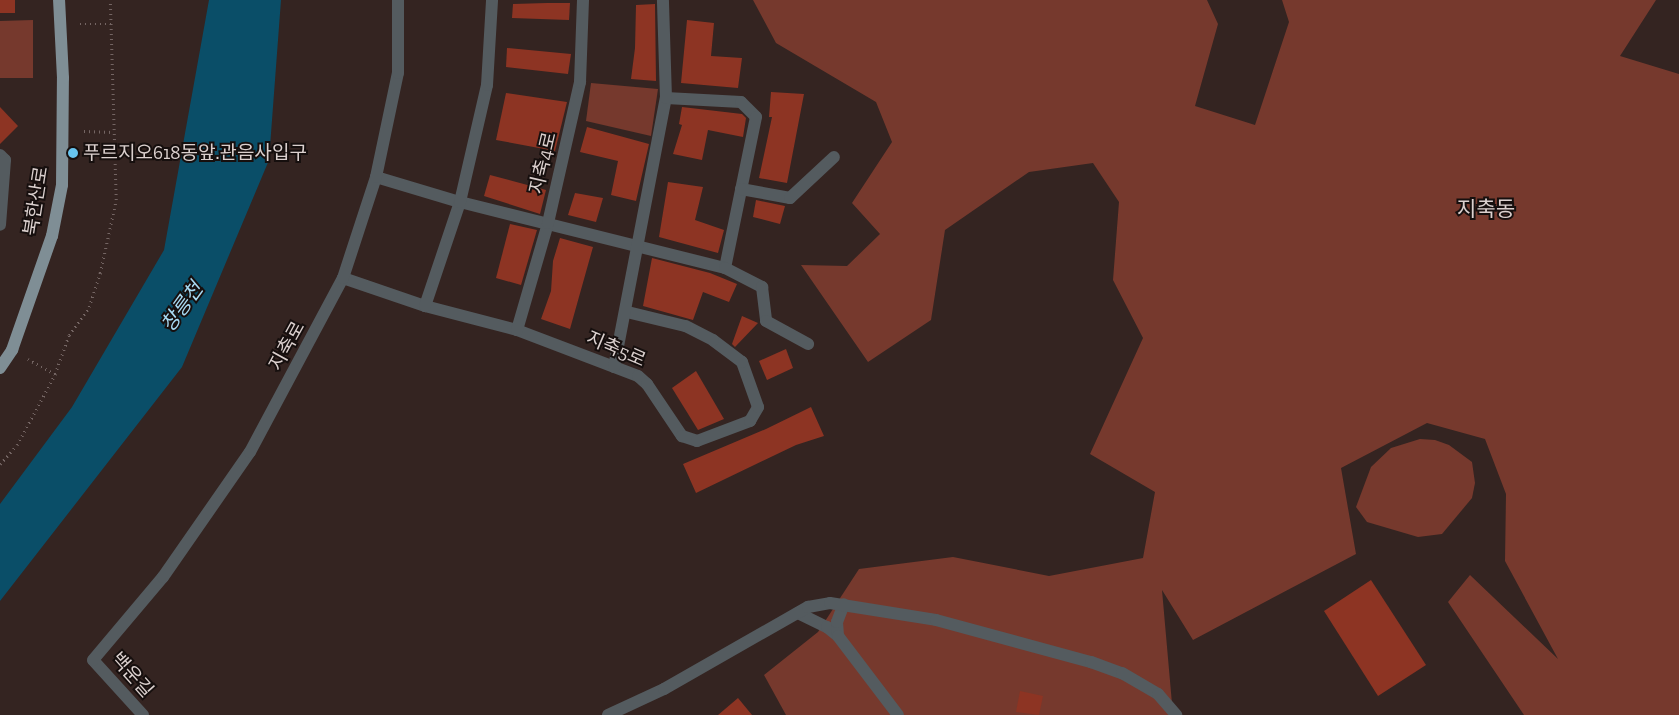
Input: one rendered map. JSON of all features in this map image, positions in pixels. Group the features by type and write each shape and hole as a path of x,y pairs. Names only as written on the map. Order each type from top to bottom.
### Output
{"main road":[{"name":"북한산로","path":"0,368 12,350 52,236 62,185 63,78 59,0"}],"street":[{"name":"지축로","path":"93,660 163,577 250,452 343,278 376,177 398,73 398,0"},
{"path":"425,306 460,202 487,85 492,0"},
{"name":"지축4로","path":"518,330 548,223 580,82 583,0"},
{"path":"614,367 627,312 666,98 663,0"},
{"path":"666,98 741,102 756,117 725,268"},
{"path":"0,155 6,160 0,225"},
{"path":"741,189 790,198 834,157"},
{"path":"376,177 460,202 725,268 762,287 766,321 808,344"},
{"name":"지축5로","path":"343,278 425,306 518,330 638,376 647,384 682,436 697,441 750,421 758,407 742,362 713,340 684,326 627,312"},
{"path":"608,715 664,689 798,613 823,603 844,604 936,620 1091,662 1122,673 1152,690 1176,715"},
{"path":"838,636 837,622 844,604"},
{"path":"798,613 822,624 838,636 898,715"},
{"name":"백운길","path":"93,660 143,715"}],"path":[{"path":"0,464 17,445 55,374 69,335 89,307 100,273 116,200 110,0"},
{"path":"80,24 111,24"},
{"path":"84,131 113,132"},
{"path":"28,359 55,374"}],"shaded area":[{"path":"753,0 1207,0 1218,24 1195,106 1255,125 1289,22 1282,0 1656,0 1620,56 1679,74 1679,715 1524,715 1448,602 1470,575 1558,659 1505,561 1506,494 1485,439 1427,423 1341,468 1356,554 1193,640 1162,590 1173,715 786,715 764,675 818,632 859,569 953,557 1049,576 1143,558 1155,492 1090,454 1143,338 1113,280 1119,202 1093,163 1029,172 945,230 931,320 868,362 801,265 847,266 880,234 852,203 892,142 876,102 776,43"},
{"path":"33,20 33,78 0,78 0,21"},
{"path":"591,83 658,89 651,136 586,121"},
{"path":"1420,439 1435,440 1449,445 1472,462 1475,483 1472,498 1442,534 1418,537 1367,522 1356,507 1371,467 1391,448"}],"water":[{"name":"창릉천","path":"209,0 281,0 269,160 182,367 0,601 0,504 72,407 164,250"}],"building":[{"path":"0,0 15,0 15,13 0,13"},
{"path":"570,3 569,20 512,18 513,4"},
{"path":"655,4 656,81 631,79 635,48 636,5"},
{"path":"687,20 714,23 711,56 742,58 738,88 681,83"},
{"path":"507,48 571,54 568,74 506,67"},
{"path":"771,92 804,94 787,183 759,178 772,117 769,117"},
{"path":"506,93 567,102 555,151 496,140"},
{"path":"0,107 18,126 0,144"},
{"path":"682,107 742,114 746,118 743,137 708,130 702,160 673,154 682,125 679,124"},
{"path":"587,127 649,144 636,201 611,195 618,161 580,152"},
{"path":"490,175 546,190 540,214 484,196"},
{"path":"668,182 703,187 695,220 724,230 718,253 659,237"},
{"path":"575,193 603,198 596,222 568,215"},
{"path":"756,200 785,206 780,224 753,217"},
{"path":"510,224 537,230 521,285 496,278"},
{"path":"560,238 593,247 570,329 541,319 551,291 553,261"},
{"path":"652,258 710,273 737,284 729,302 703,292 693,320 643,306"},
{"path":"742,316 758,323 735,347 732,344"},
{"path":"786,349 793,368 767,380 759,361"},
{"path":"696,371 724,419 698,430 672,388"},
{"path":"811,407 824,436 796,445 696,493 683,464 766,429"},
{"path":"1371,580 1426,665 1378,696 1324,611"},
{"path":"1020,691 1043,696 1039,715 1016,712"},
{"path":"738,698 752,715 718,715"}],"place":[{"name":"푸르지오618동앞.관음사입구","path":"73,153"}],"district":[{"name":"지축동","path":"1486,209"}]}
